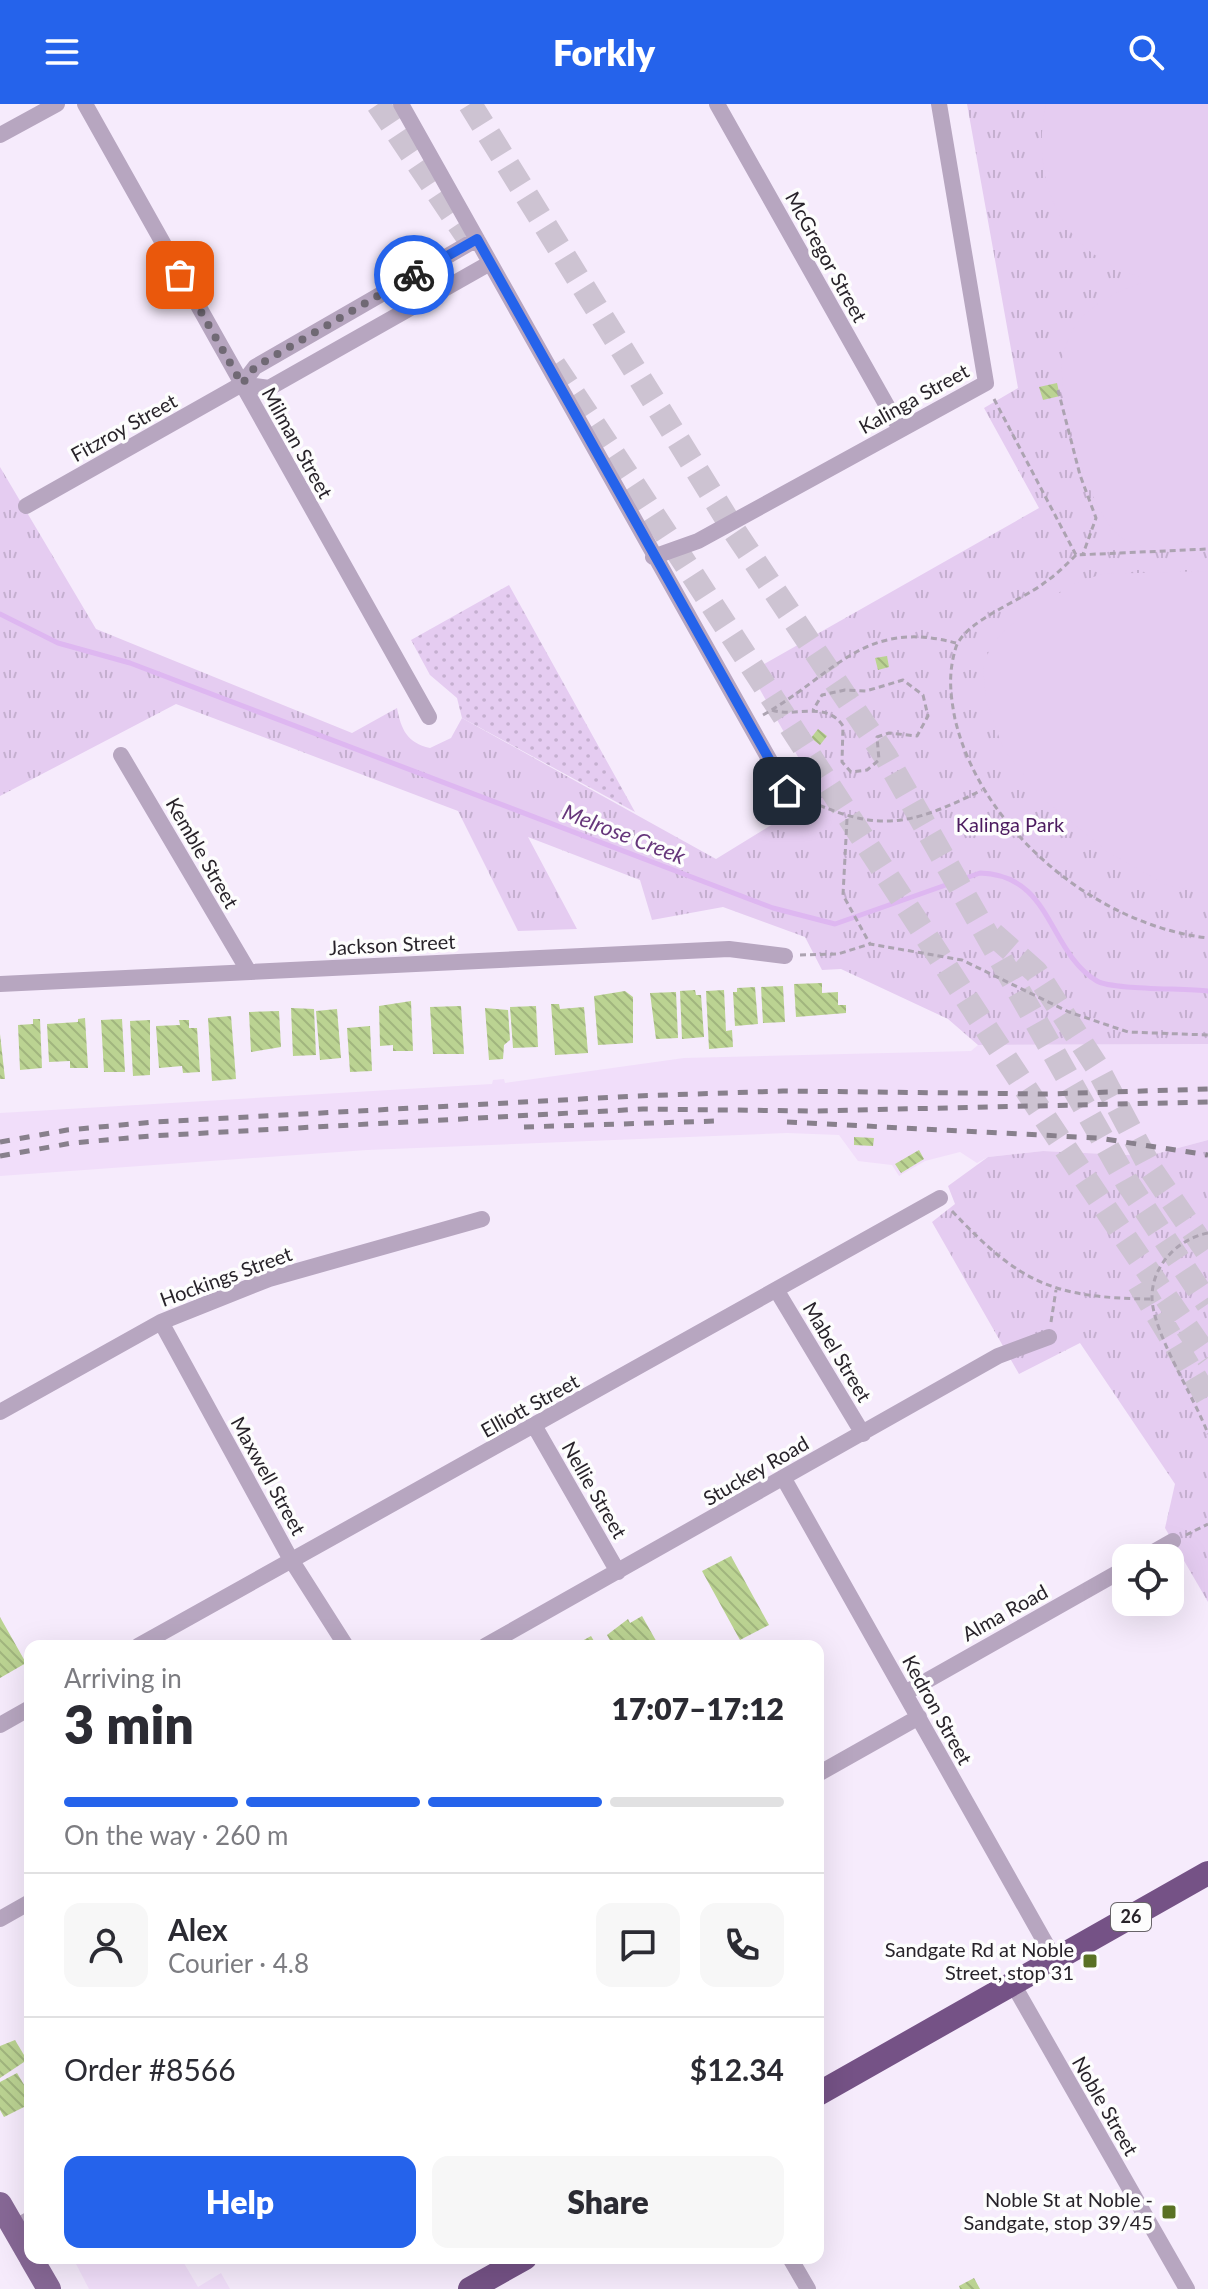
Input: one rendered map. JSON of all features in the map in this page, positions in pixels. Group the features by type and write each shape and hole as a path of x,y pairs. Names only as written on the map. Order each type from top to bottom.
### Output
{"highway":[{"name":"26","path":"824,2091 1208,1873"},
{"path":"470,2289 514,2264"}],"main road":[{"path":"0,2204 22,2224"},
{"path":"35,2264 49,2289"}],"street":[{"path":"0,135 57,104"},
{"name":"Milman Street","path":"85,104 429,717"},
{"path":"401,104 787,791"},
{"name":"McGregor Street","path":"717,104 900,429"},
{"name":"Kalinga Street","path":"653,557 698,541 986,383 939,104"},
{"name":"Fitzroy Street","path":"26,506 242,384 255,367 477,239"},
{"name":"Fitzroy Street","path":"242,384 269,388 490,263"},
{"name":"Kemble Street","path":"121,755 249,972"},
{"name":"Jackson Street","path":"0,984 729,949 785,956"},
{"name":"Elliott Street","path":"148,1640 290,1558 535,1427 940,1198"},
{"name":"Hockings Street","path":"0,1412 161,1322 269,1279 482,1219"},
{"name":"Mabel Street","path":"777,1291 863,1434"},
{"name":"Maxwell Street","path":"161,1322 290,1558 342,1640"},
{"name":"Stuckey Road","path":"496,1640 998,1356 1049,1337"},
{"name":"Nellie Street","path":"535,1427 618,1572"},
{"name":"Kedron Street","path":"784,1479 1055,1960"},
{"path":"1168,1544 1173,1541"},
{"name":"Alma Road","path":"905,1693 1112,1576"},
{"path":"0,1725 24,1711"},
{"path":"824,1771 919,1717"},
{"path":"0,1919 24,1905"},
{"name":"Noble Street","path":"1013,1984 1187,2289"},
{"path":"793,2264 808,2289"}],"path":[{"path":"986,383 1076,555"},
{"path":"1058,390 1080,475 1096,518 1083,554"},
{"path":"1208,549 1076,555 1043,585 978,622 957,644 948,686 961,744 982,790 1035,852 1082,890 1144,923 1179,935 1208,938"},
{"path":"749,723 803,691 860,648 907,636 957,644"},
{"path":"772,710 813,710 840,721 843,726 842,762 851,772 860,772 879,760 877,737 889,733 917,736 928,716 923,695 903,680 866,691 831,692 822,695 813,710"},
{"path":"787,791 847,818 909,819 950,806 982,790"},
{"path":"847,818 843,895 870,944"},
{"path":"785,956 838,954 870,944 962,960 1069,1012 1128,1032 1208,1035"},
{"path":"940,1198 1003,1262 1056,1290 1104,1298 1152,1299"},
{"path":"1208,1233 1192,1236 1170,1252 1163,1263 1152,1299 1164,1338 1208,1434"},
{"path":"1049,1337 1056,1290"},
{"path":"1173,1541 1208,1524"}],"shaded area":[{"path":"1208,1044 1208,1140 1148,1156 1043,1151 988,1157 977,1163 960,1152 925,1161 899,1176 892,1165 858,1161 839,1135 787,1133 367,1150 0,1176 0,1113 492,1084 493,1080 504,1079 505,1083 684,1058 971,1051 978,1045"},
{"path":"76,2264 185,2264 198,2287 221,2273 230,2289 89,2289"}],"green space":[{"name":"Kalinga Park","path":"967,104 1208,104 1208,1044 978,1045 948,1019 841,969 822,970 805,937 723,907 652,920 640,880 528,837 577,929 518,931 458,811 176,704 0,796 0,467 96,629 352,733 397,708 406,734 416,743 430,748 451,738 462,718 716,859 786,816 807,810 815,787 750,672 1039,508 984,408 1018,388"},
{"path":"1046,104 1208,104 1208,545 1158,547 1129,542 1114,531 1089,487 1065,402 1062,378 1064,352 1079,321 1097,304 1153,280 1123,271 1100,258 1080,242 1065,223 1053,202 1042,155"},
{"path":"1208,571 1208,893 1168,886 1108,852 1041,797 1003,748 986,700 983,667 992,643 1010,626 1073,584 1102,574"},
{"path":"509,585 635,812 462,718 457,698 430,675 411,640"},
{"path":"1208,1140 1208,1602 1184,1561 1184,1544 1174,1544 1165,1528 1175,1484 1080,1343 1019,1374 932,1222 955,1204 948,1186 988,1157 1043,1151 1148,1156"}],"building":[{"path":"1057,383 1060,396 1043,400 1039,387"},
{"path":"887,656 889,667 878,670 875,658"},
{"path":"818,729 827,736 820,745 811,738"},
{"path":"822,983 822,993 838,992 838,1005 846,1005 846,1013 796,1017 794,984"},
{"path":"783,986 785,1022 763,1023 761,987"},
{"path":"755,987 758,1024 735,1026 733,992 737,992 737,988"},
{"path":"695,990 696,995 701,995 704,1037 682,1039 680,991"},
{"path":"724,990 726,1031 732,1030 733,1047 709,1049 706,991"},
{"path":"625,991 633,997 633,1043 598,1045 594,996"},
{"path":"676,992 678,1038 656,1039 650,993"},
{"path":"411,1001 413,1051 393,1051 393,1045 380,1046 379,1006"},
{"path":"551,1004 559,1004 560,1009 584,1007 588,1053 555,1055"},
{"path":"461,1006 464,1054 433,1054 430,1007"},
{"path":"536,1006 538,1047 513,1048 510,1007"},
{"path":"291,1008 314,1009 316,1055 293,1056"},
{"path":"485,1008 508,1010 510,1040 504,1045 503,1059 489,1060"},
{"path":"337,1009 341,1058 320,1060 316,1011"},
{"path":"279,1011 281,1047 251,1052 249,1012"},
{"path":"231,1016 236,1079 212,1081 208,1018"},
{"path":"85,1018 88,1068 70,1068 70,1061 49,1062 47,1024 78,1022 78,1019"},
{"path":"33,1019 40,1019 42,1068 20,1070 18,1025 33,1024"},
{"path":"122,1019 125,1072 104,1072 101,1020"},
{"path":"150,1020 150,1075 133,1076 130,1021"},
{"path":"179,1020 189,1020 189,1028 197,1028 200,1072 183,1073 182,1066 159,1068 156,1026 180,1025"},
{"path":"370,1026 372,1071 350,1072 347,1028"},
{"path":"0,1034 5,1079 0,1079"},
{"path":"854,1137 874,1138 873,1146 854,1145"},
{"path":"919,1150 924,1159 901,1173 895,1164"},
{"path":"731,1556 769,1625 740,1640 702,1571"},
{"path":"642,1616 656,1640 610,1640 607,1635 628,1619 630,1623"},
{"path":"0,1617 24,1664 0,1678"},
{"path":"15,2040 24,2055 24,2062 0,2078 0,2046"},
{"path":"17,2073 24,2085 24,2107 4,2117 0,2110 0,2082"},
{"path":"974,2278 980,2289 960,2289 959,2286"}],"waterway":[{"name":"Melrose Creek","path":"0,614 58,643 130,663 773,908 835,924 980,873 1004,877 1022,886 1036,900 1068,952 1097,981 1133,987 1208,991"}],"tunnel":[{"path":"378,104 477,251"},
{"path":"470,104 735,532 886,757 1127,1182 1208,1304"},
{"path":"554,365 1041,1112 1208,1358"},
{"path":"993,934 1036,972 1097,1067 1152,1171 1208,1253"},
{"path":"1139,1284 1208,1399"}],"railway":[{"path":"0,1142 67,1130 154,1122 636,1096 783,1091 1047,1094 1208,1089"},
{"path":"0,1156 72,1143 151,1136 643,1109 813,1111 1208,1102"},
{"path":"524,1127 716,1121"},
{"path":"787,1122 1098,1138 1208,1155"}],"way so far":[{"path":"180,275 242,384 255,367 414,275"}],"place":[{"name":"Sandgate Rd at Noble Street, stop 31","path":"1090,1961"},
{"name":"Noble St at Noble - Sandgate, stop 39/45","path":"1169,2212"}],"route":[{"path":"414,275 477,239 787,791"}]}
